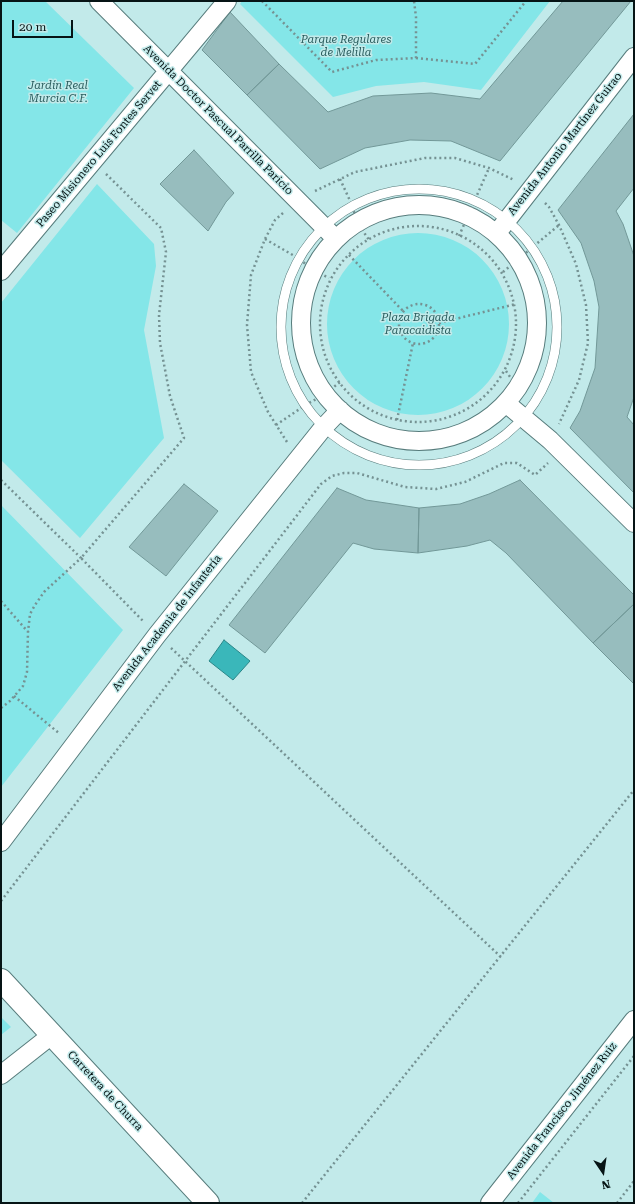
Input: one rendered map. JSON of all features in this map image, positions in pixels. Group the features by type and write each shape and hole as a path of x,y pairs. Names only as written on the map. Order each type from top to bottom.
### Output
{"street":[{"name":"Avenida Doctor Pascual Parrilla Paricio","path":"99,1 336,239"},
{"name":"Paseo Misionero Luis Fontes Servet","path":"1,271 227,1"},
{"name":"Avenida Antonio Martínez Guirao","path":"502,226 530,188 634,57"},
{"path":"412,205 471,207 502,226 525,254 534,291 539,324 533,358 519,389 507,404 477,427 442,440 404,441 368,431 340,410 324,395 308,366 300,334 302,301 313,270 323,253 336,239 355,213 412,205"},
{"path":"507,404 556,445 634,523"},
{"name":"Avenida Academia de Infantería","path":"1,842 156,635 323,428 340,410"},
{"name":"Carretera de Churra","path":"1,980 53,1034 208,1203"},
{"name":"Avenida Francisco Jiménez Ruiz","path":"490,1203 634,1020"},
{"path":"1,1075 53,1034"}],"lane":[{"path":"355,213 336,213 323,225 306,245 298,258 287,284 280,317 281,337 291,374 307,404 323,428 354,451 392,462 425,467 458,462 492,444 522,418 540,392 551,367 557,329 555,302 545,272 525,254"}],"path":[{"path":"262,1 332,72 376,60 416,58 475,64 526,1"},
{"path":"414,1 416,17 416,58"},
{"path":"1,901 321,484 332,476 344,473 357,473 405,487 436,489 465,482 504,463 517,463 536,476 556,445 564,415 579,380 588,343 586,305 576,264 559,225 549,207 530,188 489,168 455,158 425,158 355,172 297,200 275,220 265,239 251,275 247,324 251,372 268,412 298,460"},
{"path":"1,708 23,686 27,672 30,614 35,605 44,592 81,558 184,438 170,396 160,343 159,315 166,252 161,228 93,161"},
{"path":"459,236 489,168"},
{"path":"340,179 369,240"},
{"path":"503,272 559,225"},
{"path":"397,227 441,227 459,236 480,246 503,272 516,304 517,338 506,370 485,398 454,417 418,424 382,417 351,398 326,363 318,320 329,278 358,245 397,227"},
{"path":"265,239 298,258 313,270 329,278"},
{"path":"349,255 403,311"},
{"path":"417,303 425,304 433,308 438,315 439,323 438,332 427,342 413,343 401,334 398,326 399,318 403,311 409,306 417,303"},
{"path":"439,323 516,304"},
{"path":"397,420 413,343"},
{"path":"276,425 307,404 324,395 340,382"},
{"path":"1,480 81,558 156,635 186,661 501,957"},
{"path":"1,601 28,632"},
{"path":"14,696 73,746"},
{"path":"302,1203 634,790"},
{"path":"518,1203 634,1056"},
{"path":"617,1203 634,1181"}],"green space":[{"name":"Jardín Real Murcia C.F.","path":"1,1 45,1 134,88 17,233 1,220"},
{"name":"Parque Regulares de Melilla","path":"242,1 550,1 481,90 424,82 376,86 333,97 240,4"},
{"path":"97,184 154,244 156,266 144,330 164,438 80,538 1,460 1,303"},
{"name":"Plaza Brigada Paracaidista","path":"418,233 436,235 453,240 476,254 488,266 502,289 507,306 509,324 507,342 502,359 488,382 476,394 453,408 436,413 418,415 400,413 383,408 360,394 348,382 334,359 329,342 327,324 329,306 334,289 348,266 360,254 383,240 400,235"},
{"path":"1,505 123,630 1,787"},
{"path":"1,1017 11,1027 1,1035"},
{"path":"540,1192 554,1203 532,1203"}],"shaded area":[{"path":"224,640 250,661 233,680 209,661"}],"building":[{"path":"563,1 631,1 500,161 451,141 410,140 365,148 320,169 247,95 279,64 328,112 373,96 431,93 480,99"},
{"path":"230,12 279,64 247,95 202,50"},
{"path":"634,114 634,188 616,211 623,224 634,256 634,397 627,417 634,425 634,493 570,428 580,411 595,368 599,307 594,281 581,243 558,210"},
{"path":"194,150 234,193 226,202 208,231 160,184"},
{"path":"520,480 634,595 634,604 593,643 506,553 490,540 467,546 418,553 419,508 460,504 489,494"},
{"path":"184,484 218,511 166,576 129,547"},
{"path":"337,488 366,500 419,508 418,553 374,549 353,543 265,653 229,625"},
{"path":"634,604 634,684 593,643"}]}
